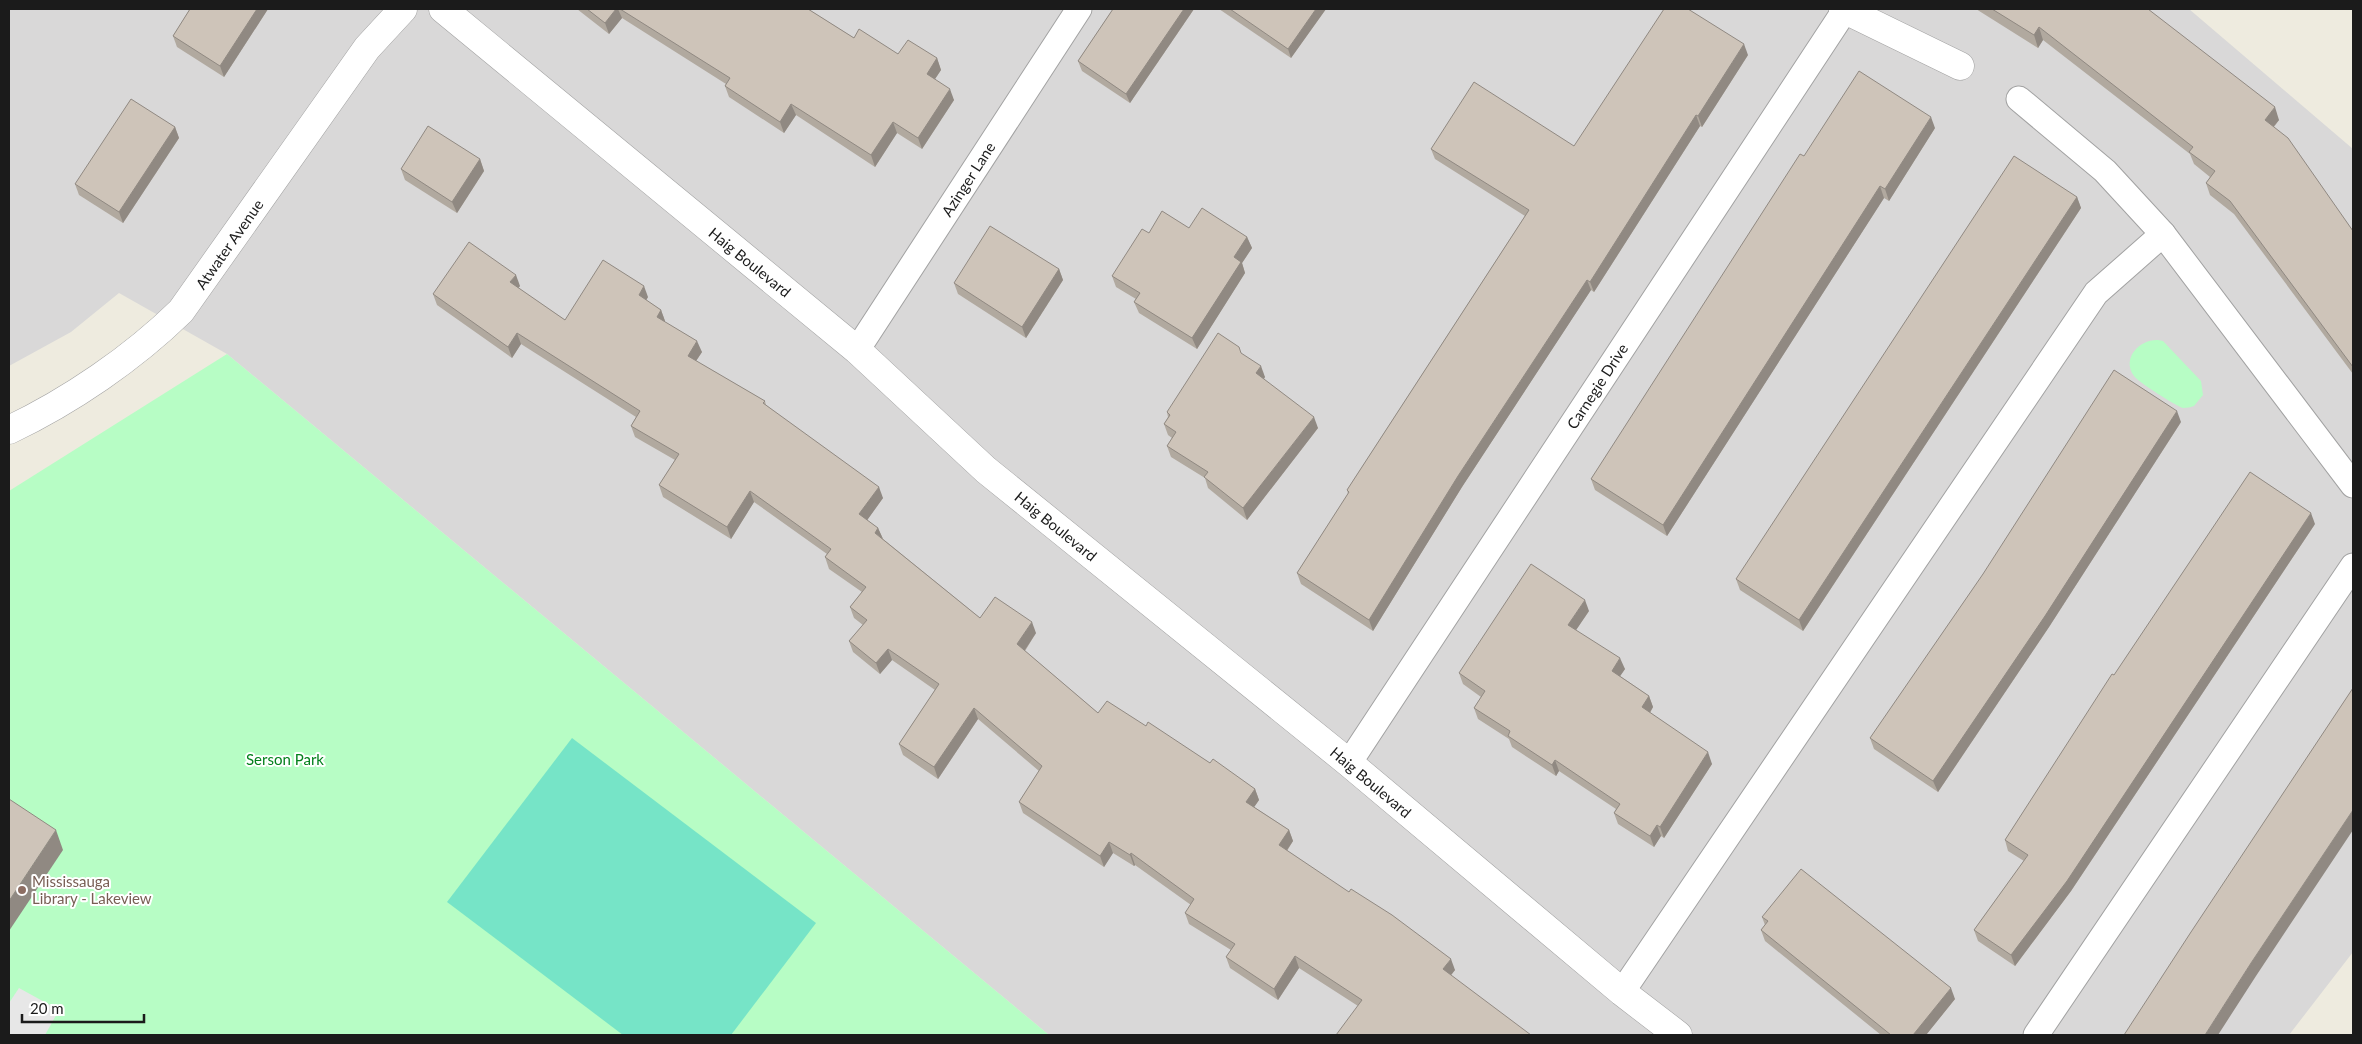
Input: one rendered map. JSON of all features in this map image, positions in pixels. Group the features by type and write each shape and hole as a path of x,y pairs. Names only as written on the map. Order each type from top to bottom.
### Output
{"street":[{"name":"Atwater Avenue","path":"9,430 39,416 116,365 157,334 181,311 367,48 403,9"},
{"name":"Haig Boulevard","path":"442,9 857,350 986,470 1349,763 1622,992 1678,1035"},
{"path":"1844,9 1960,66"}],"lane":[{"name":"Azinger Lane","path":"857,350 1079,9"},
{"name":"Carnegie Drive","path":"1349,763 1844,9"},
{"path":"2020,99 2105,171 2162,234 2353,485"},
{"path":"1622,992 2096,293 2162,234"},
{"path":"2036,1035 2353,566"}],"shaded area":[{"path":"9,9 2189,9 2353,149 2353,952 2289,1035 1049,1035 227,354 119,293 71,332 9,366"},
{"path":"19,988 59,1010 45,1035 9,1035 9,1003"}],"green space":[{"path":"2158,340 2163,341 2201,381 2203,395 2194,406 2183,408 2165,399 2134,376 2130,363 2134,351 2145,343"},
{"name":"Serson Park","path":"227,354 1049,1035 9,1035 9,491"},
{"path":"572,738 816,923 731,1035 623,1035 447,902"}],"building":[{"path":"190,9 257,9 220,66 173,36"},
{"path":"587,9 616,9 605,23"},
{"path":"620,9 808,9 854,38 859,29 898,54 908,40 937,58 927,74 950,89 918,138 893,122 871,155 791,104 780,122 725,86 730,78"},
{"path":"1113,9 1184,9 1126,94 1078,61"},
{"path":"1230,9 1316,9 1288,49"},
{"path":"1664,9 1688,9 1744,44 1698,116 1696,115 1590,282 1587,280 1458,476 1369,620 1297,573 1349,492 1347,490 1529,210 1431,149 1474,82 1574,146"},
{"path":"1992,9 2148,9 2275,107 2265,120 2288,138 2353,231 2353,367 2230,201 2206,183 2215,171 2189,152 2193,147 2039,27 2034,35"},
{"path":"1859,71 1931,117 1885,189 1880,186 1663,525 1591,479 1800,154 1804,156"},
{"path":"131,99 175,127 119,212 75,184"},
{"path":"428,126 480,159 452,202 401,169"},
{"path":"2014,156 2077,197 1799,620 1736,579"},
{"path":"1202,208 1247,237 1234,257 1241,262 1192,338 1134,302 1140,293 1112,276 1142,229 1149,233 1162,211 1189,228"},
{"path":"990,226 1059,269 1022,327 954,283"},
{"path":"469,242 516,275 510,282 565,320 603,260 644,286 639,295 661,310 657,317 697,341 688,356 765,401 763,403 879,487 859,514 878,528 875,533 980,618 995,597 1032,622 1017,644 1098,713 1107,701 1146,726 1148,722 1210,763 1213,759 1255,789 1246,802 1289,830 1279,845 1349,892 1351,889 1392,915 1451,959 1443,969 1531,1035 1336,1035 1362,1000 1295,956 1274,989 1226,957 1235,944 1185,913 1194,899 1131,853 1130,855 1109,842 1100,856 1019,802 1042,766 974,708 934,767 899,744 939,684 888,649 876,663 849,641 867,620 850,607 866,587 825,557 831,549 750,491 727,527 659,485 679,454 631,426 640,411 517,333 508,347 433,294"},
{"path":"1218,333 1239,347 1241,353 1261,366 1256,373 1314,417 1243,508 1204,477 1208,472 1167,446 1176,432 1164,424 1170,415 1167,412"},
{"path":"2114,370 2177,411 2045,616 1933,781 1870,738 1983,574"},
{"path":"2250,472 2311,513 2067,881 2011,955 1974,930 2028,855 2005,840 2112,674 2114,675"},
{"path":"1531,564 1585,600 1568,625 1620,658 1612,671 1649,696 1642,707 1708,752 1660,827 1657,825 1650,836 1614,813 1620,804 1555,760 1552,765 1508,736 1510,731 1474,708 1485,691 1459,673"},
{"path":"2353,688 2353,810 2205,1035 2124,1035 2191,932"},
{"path":"9,799 56,830 9,901"},
{"path":"1801,869 1951,988 1913,1035 1891,1035 1761,930 1768,921 1762,917"}],"place":[{"name":"Mississauga Library - Lakeview","path":"22,890"}]}
